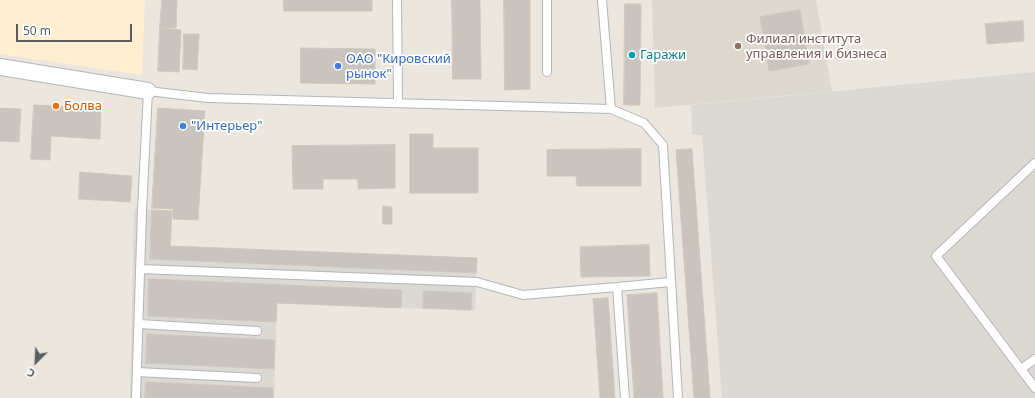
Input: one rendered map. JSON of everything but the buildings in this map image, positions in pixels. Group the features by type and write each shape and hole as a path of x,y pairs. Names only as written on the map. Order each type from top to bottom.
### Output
{"street":[{"path":"0,66 148,91"}],"lane":[{"path":"397,0 398,103"},
{"path":"547,0 547,72"},
{"path":"602,0 611,109"},
{"path":"136,398 142,210 148,91 208,98 611,109 644,123 663,145 678,398"},
{"path":"1035,162 936,256 1035,388"},
{"path":"140,269 477,282 523,295 670,282"},
{"path":"616,287 625,398"},
{"path":"138,324 257,331"},
{"path":"1021,369 1035,359"},
{"path":"137,372 257,378"}],"shaded area":[{"path":"0,0 145,0 142,75 0,54"},
{"name":"Филиал института управления и бизнеса","path":"652,0 816,0 832,91 655,108"},
{"path":"1035,72 1035,398 722,398 702,135 692,135 691,105"},
{"path":"134,209 172,211 171,246 477,258 475,311 277,303 274,398 130,398"}],"place":[{"name":"Филиал института управления и бизнеса","path":"738,46"},
{"name":"Гаражи","path":"632,55"},
{"name":"ОАО \"Кировский рынок\"","path":"338,66"},
{"name":"Болва","path":"56,106"},
{"name":"\"Интерьер\"","path":"183,126"}]}
